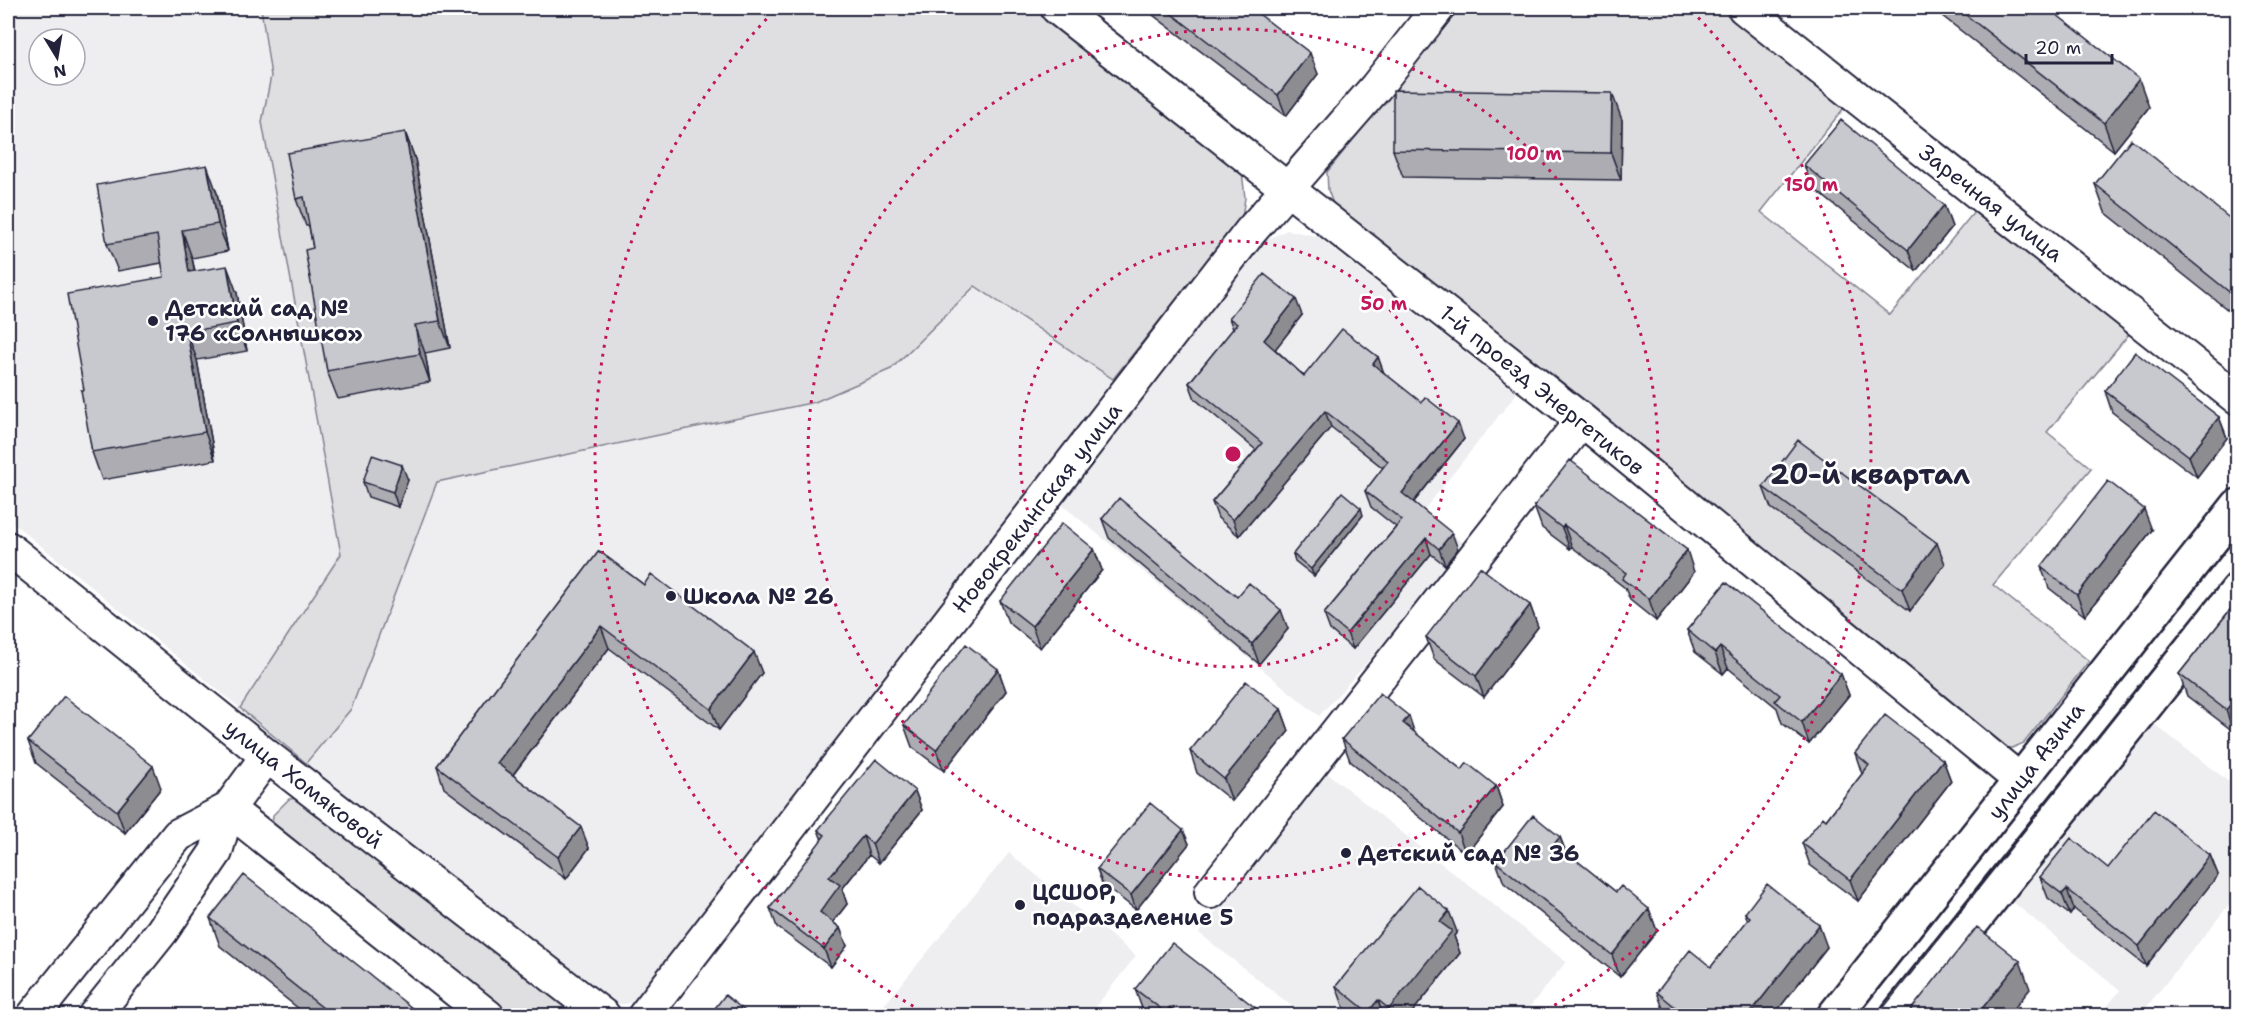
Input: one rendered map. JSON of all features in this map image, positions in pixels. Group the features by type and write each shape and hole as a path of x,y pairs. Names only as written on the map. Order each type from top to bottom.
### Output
{"main road":[{"name":"улица Азина","path":"1834,1016 2238,506"},
{"path":"1897,1016 2238,590"}],"street":[{"name":"1-й проезд Энергетиков","path":"1057,8 1582,420 2021,781"},
{"name":"Новокрекингская улица","path":"644,1016 1250,232 1376,87 1438,8"},
{"name":"Заречная улица","path":"1744,8 2238,399"},
{"path":"1211,892 1582,420"},
{"name":"улица Хомяковой","path":"8,548 276,763 604,1016"},
{"path":"33,1016 178,835 228,809 276,763"},
{"path":"94,1016 162,931 216,852 228,809"},
{"path":"228,809 488,1016"}],"shaded area":[{"name":"Детский сад № 176 «Солнышко»","path":"13,8 261,8 271,76 262,122 341,554 240,708 8,519 8,15"},
{"path":"261,8 1035,8 1242,171 1245,198 1242,217 1113,379 975,286 891,369 815,402 437,482 351,709 306,763 240,708 341,554 262,122 271,76"},
{"path":"1459,8 1723,8 1844,108 1761,212 1890,315 1974,212 2130,333 2047,432 2091,468 1993,585 2089,661 2024,743 2012,748 1997,747 1336,212 1328,190 1327,172"},
{"path":"1287,230 1317,236 1517,393 1424,510 1465,545 1319,716 1055,499 1262,242"},
{"name":"Школа № 26","path":"975,286 1113,379 642,997 626,1004 615,1004 306,764 351,709 437,482 815,402 891,369"},
{"path":"2149,720 2237,788 2237,895 2140,1015 2101,1015 2120,990 2008,898"},
{"name":"Детский сад № 36","path":"1327,773 1566,962 1523,1015 1303,1015 1199,933"},
{"path":"298,798 584,1015 503,1015 272,826 273,815 289,799"},
{"name":"ЦСШОР, подразделение 5","path":"1009,853 1136,956 1096,1006 1107,1015 876,1015"}],"building":[{"path":"1164,8 1251,8 1310,53 1278,95"},
{"path":"1957,8 2048,8 2139,79 2104,123"},
{"path":"1393,90 1612,93 1611,153 1393,150"},
{"path":"1841,120 1944,205 1908,250 1804,165"},
{"path":"405,132 440,321 415,325 420,354 327,371 305,250 313,248 304,197 296,199 287,153"},
{"path":"2131,139 2238,225 2238,299 2095,184"},
{"path":"207,165 218,224 182,230 189,272 227,266 237,323 187,332 205,432 92,452 67,294 164,277 157,235 107,244 97,185"},
{"path":"1264,274 1296,299 1264,340 1304,376 1342,329 1378,357 1373,364 1421,402 1425,397 1458,423 1402,493 1452,533 1439,549 1426,538 1347,633 1324,614 1402,520 1365,491 1388,461 1325,411 1233,520 1212,502 1262,443 1189,383 1237,324 1229,318"},
{"path":"2135,352 2219,417 2189,456 2105,391"},
{"path":"1798,440 1937,543 1902,589 1763,487"},
{"path":"372,455 402,465 393,492 363,482"},
{"path":"1570,460 1687,550 1649,599 1622,579 1626,573 1564,525 1562,528 1534,506"},
{"path":"2108,481 2144,509 2077,595 2041,567"},
{"path":"1342,492 1361,508 1311,569 1293,554"},
{"path":"1119,498 1237,597 1249,583 1281,610 1252,644 1102,519"},
{"path":"1062,523 1094,549 1032,626 1000,601"},
{"path":"599,551 644,585 651,574 754,652 711,709 601,626 497,763 581,827 558,857 437,766"},
{"path":"1480,567 1530,605 1476,676 1426,637"},
{"path":"1726,582 1841,674 1802,722 1775,701 1780,695 1720,647 1715,653 1687,630"},
{"path":"2238,600 2238,695 2226,710 2179,674"},
{"path":"966,644 998,669 936,750 904,725"},
{"path":"1246,681 1281,709 1224,779 1190,751"},
{"path":"1380,693 1409,716 1403,723 1462,770 1467,763 1496,786 1458,833 1342,739"},
{"path":"64,696 153,766 117,811 28,741"},
{"path":"1885,715 1943,760 1850,880 1802,843 1823,817 1826,820 1869,765 1855,753"},
{"path":"876,759 915,791 872,844 863,836 829,877 840,885 820,912 840,928 824,949 770,908 825,835 818,830"},
{"path":"1150,803 1183,830 1131,895 1097,869"},
{"path":"2154,810 2210,855 2139,946 2067,889 2062,894 2040,877 2071,838 2108,868"},
{"path":"1533,815 1560,837 1555,843 1616,892 1621,886 1649,909 1612,955 1496,862"},
{"path":"244,875 422,1016 333,1016 210,918"},
{"path":"1767,884 1819,925 1748,1016 1686,1016 1657,992 1690,950 1711,967 1750,917 1745,913"},
{"path":"1418,886 1449,911 1440,922 1452,931 1389,1009 1378,1000 1368,1012 1336,986"},
{"path":"1977,927 2020,961 1976,1016 1906,1016"},
{"path":"1172,943 1266,1016 1181,1016 1170,1007 1165,1012 1135,989"},
{"path":"725,995 751,1016 709,1016"}],"tram line":[{"path":"1856,1016 2238,534"},
{"path":"1877,1016 2238,562"}],"place":[{"name":"Детский сад № 176 «Солнышко»","path":"153,321"},
{"name":"Школа № 26","path":"671,596"},
{"name":"Детский сад № 36","path":"1346,853"},
{"name":"ЦСШОР, подразделение 5","path":"1020,905"}],"district":[{"name":"20-й квартал","path":"1870,474"}]}
